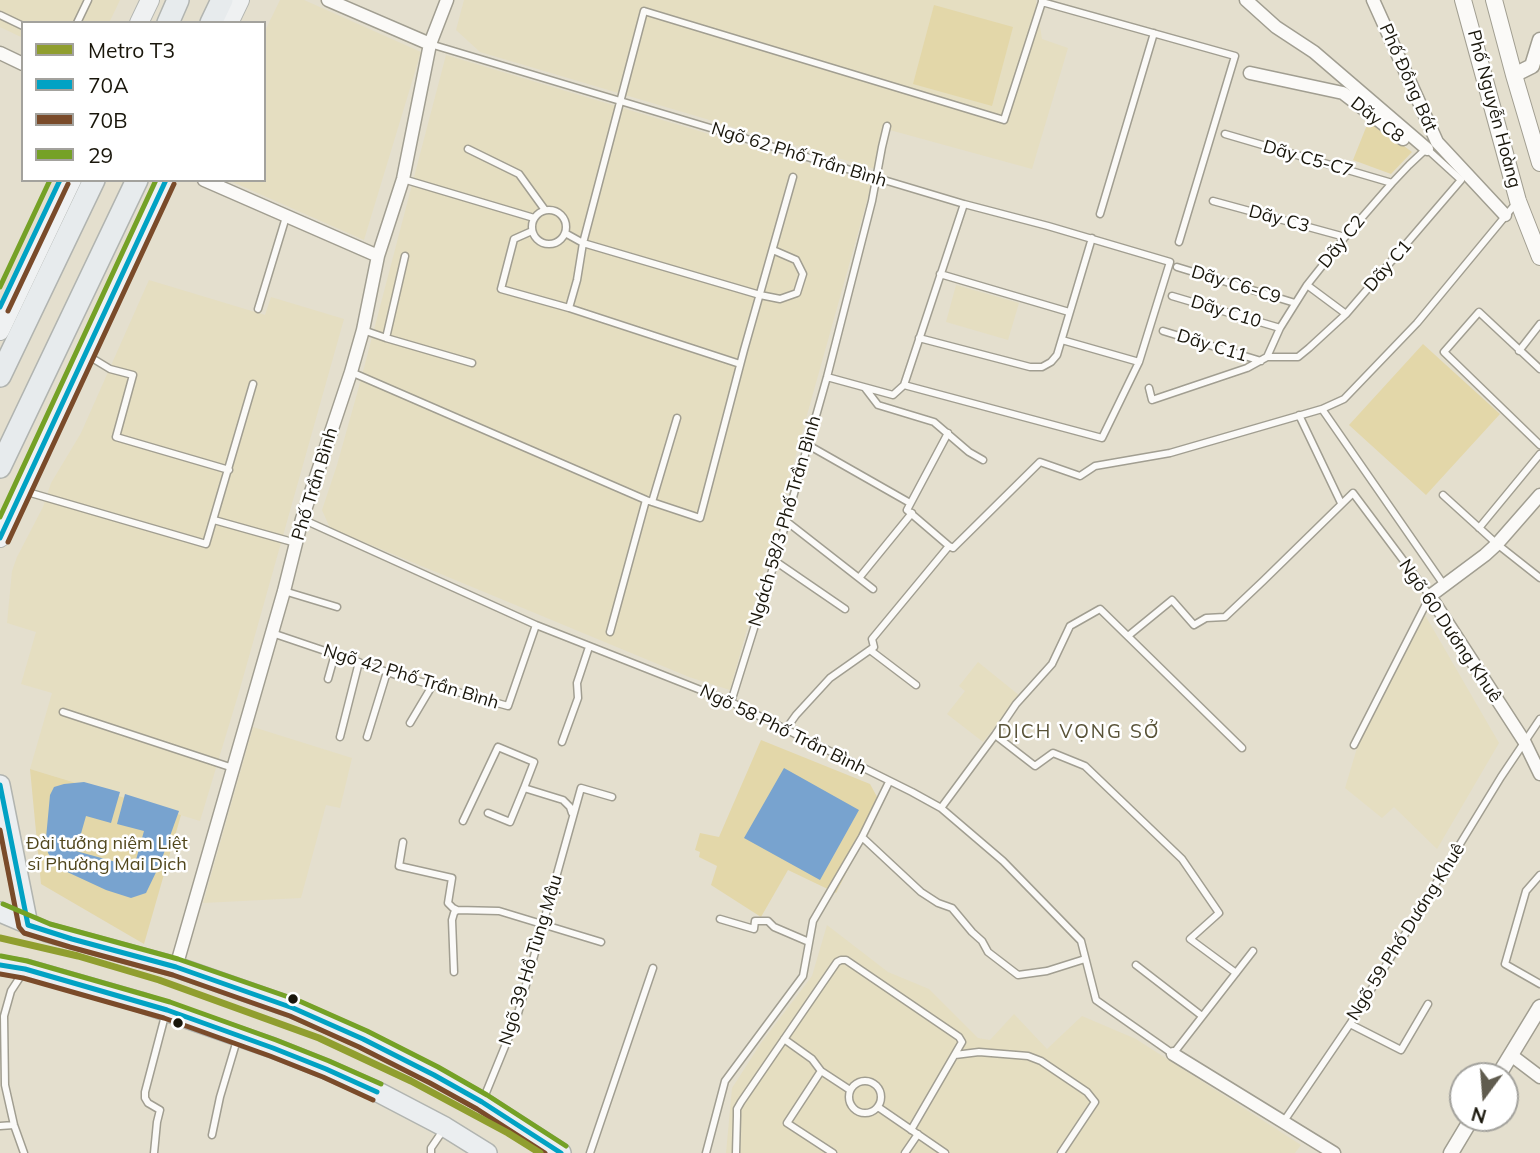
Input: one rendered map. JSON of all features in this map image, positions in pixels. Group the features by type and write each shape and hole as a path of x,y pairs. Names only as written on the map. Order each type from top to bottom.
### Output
{"highway":[{"path":"169,21 178,0"},
{"path":"212,21 222,0"},
{"path":"0,376 93,182"},
{"path":"0,467 136,182"},
{"path":"0,785 28,925"},
{"path":"0,912 59,936 176,967 305,1013 434,1075 482,1102 561,1153"},
{"path":"9,969 167,1010 238,1035 380,1093 445,1127 487,1153"}],"main road":[{"path":"140,21 150,0"},
{"path":"230,21 240,0"},
{"name":"Phố Nguyễn Hoàng","path":"1464,0 1518,201 1540,257"},
{"name":"Phố Nguyễn Hoàng","path":"1494,0 1540,163"},
{"path":"0,307 59,182"},
{"path":"0,331 71,182"},
{"path":"0,513 158,182"},
{"path":"0,538 165,182"}],"street":[{"path":"328,0 430,44"},
{"name":"Phố Trần Bình","path":"176,967 284,591 302,519 363,330 377,256 403,179 430,44 447,0"},
{"path":"1246,0 1276,27 1314,52 1428,148"},
{"name":"Phố Đồng Bát","path":"1373,0 1428,148 1505,215"},
{"path":"1514,75 1532,66 1540,40"},
{"path":"0,53 21,63"},
{"name":"Dãy C8","path":"1250,73 1343,93 1428,148"},
{"path":"209,182 377,256"},
{"path":"1430,596 1497,544 1540,495"},
{"name":"Ngõ 60 Dương Khuê","path":"1430,596 1524,741 1540,774"},
{"path":"1507,1062 1540,1007"},
{"path":"1173,1054 1334,1153"},
{"path":"1511,1055 1540,1077"},
{"path":"1451,1153 1464,1132"}],"lane":[{"path":"78,21 88,0"},
{"path":"569,308 583,243 643,11 1004,120 1042,1 1235,55 1179,242"},
{"path":"0,15 21,25"},
{"path":"1100,214 1154,33"},
{"name":"Ngõ 62 Phố Trần Bình","path":"430,44 964,204 1170,262 1139,362"},
{"name":"Ngách 58/3 Phố Trần Bình","path":"731,702 775,561 827,377 872,201 887,126"},
{"name":"Dãy C5-C7","path":"1225,134 1392,183"},
{"name":"Dãy C2","path":"1264,359 1307,285 1392,183 1428,148"},
{"name":"Dãy C1","path":"1264,359 1298,357 1346,314 1461,180 1428,148"},
{"path":"468,149 519,174 545,210"},
{"path":"351,372 649,501 699,518 793,177"},
{"path":"403,179 534,218"},
{"name":"Dãy C3","path":"1213,201 1345,237"},
{"path":"948,433 907,510 953,548 1040,461 1080,476 1095,466 1170,453 1322,409 1344,399 1417,323 1518,201"},
{"path":"827,377 893,395 904,385 964,204"},
{"path":"545,210 555,211 566,223 565,233 558,242 548,245 537,241 532,231 534,218 545,210"},
{"path":"258,309 286,216"},
{"path":"532,231 514,239 501,289 569,308 740,364"},
{"path":"565,233 583,243 780,299 797,293 803,274 796,260 773,250"},
{"path":"919,338 1030,367 1042,367 1051,362 1057,355 1062,340 1092,238"},
{"path":"386,338 405,256"},
{"name":"Dãy C6-C9","path":"1177,267 1295,303"},
{"path":"940,274 1069,312"},
{"path":"1307,285 1346,314"},
{"name":"Dãy C10","path":"1172,296 1280,328"},
{"path":"1540,369 1479,313 1444,352 1540,445"},
{"path":"1519,351 1540,324"},
{"path":"363,330 472,363"},
{"name":"Dãy C11","path":"1163,331 1264,359"},
{"path":"904,385 1102,438 1139,362 1062,340"},
{"path":"85,354 110,369 133,375 116,437 229,470"},
{"path":"1149,388 1152,400 1247,368 1264,359"},
{"path":"22,490 206,544 253,384"},
{"path":"864,387 878,405 934,422 969,452 983,460"},
{"path":"1322,409 1444,585"},
{"path":"1128,636 1172,600 1194,625 1206,618 1225,617 1342,503 1298,415"},
{"path":"610,632 677,418"},
{"path":"808,445 910,503"},
{"path":"1479,528 1540,454"},
{"name":"Ngõ 60 Dương Khuê","path":"1342,503 1353,493 1430,596"},
{"path":"1443,495 1497,544 1540,578"},
{"path":"859,578 912,513"},
{"name":"Ngõ 58 Phố Trần Bình","path":"302,519 536,625 731,702 941,808 1003,861 1081,941 1096,1000 1173,1054"},
{"path":"214,520 296,543"},
{"path":"786,521 873,589"},
{"path":"786,729 830,678 874,647 872,639 949,546"},
{"path":"775,561 845,609"},
{"path":"284,591 337,607"},
{"path":"1354,745 1430,596"},
{"path":"941,808 1016,704 1052,664 1070,626 1100,609 1242,748"},
{"name":"Ngõ 42 Phố Trần Bình","path":"271,633 432,686 508,706 536,625"},
{"path":"562,741 578,698 577,682 589,646"},
{"path":"870,650 916,685"},
{"path":"328,679 335,654"},
{"path":"340,737 359,662"},
{"path":"367,737 387,672"},
{"path":"410,723 432,686"},
{"path":"63,712 233,768"},
{"name":"Ngõ 59 Phố Dương Khuê","path":"1284,1121 1350,1024 1540,719"},
{"path":"995,734 1035,766 1053,753 1085,766 1182,859 1219,913 1190,939 1236,973"},
{"path":"463,821 498,747 534,762 510,822 488,813"},
{"path":"706,1153 725,1081 803,976 813,921 862,837 889,782"},
{"path":"524,788 563,800 573,815"},
{"name":"Ngõ 39 Hồ Tùng Mậu","path":"482,1102 517,1017 581,788 612,797"},
{"path":"862,837 921,892 952,908 982,941 988,952 1018,975 1047,971 1085,959"},
{"path":"403,842 399,866 452,878 448,903 453,908 499,911 601,942"},
{"path":"1540,875 1526,891 1505,964 1540,984"},
{"path":"454,972 452,920 457,910"},
{"path":"720,919 754,929 755,921 768,921 774,927 809,942"},
{"path":"1173,1054 1254,951"},
{"path":"736,1153 737,1109 837,962 846,960 959,1037 962,1042 911,1130"},
{"path":"1136,965 1202,1016"},
{"path":"590,1153 653,968"},
{"path":"9,969 11,991 4,1016 5,1085 24,1153"},
{"path":"1350,1024 1401,1050 1428,1004"},
{"path":"154,1153 160,1110 148,1103 145,1092 167,1010"},
{"path":"212,1135 238,1035"},
{"path":"784,1039 813,1059 821,1071 850,1090"},
{"path":"956,1055 979,1052 1028,1056 1041,1061 1087,1092 1095,1102 1061,1153"},
{"path":"821,1071 787,1123 833,1153"},
{"path":"863,1081 874,1083 880,1092 880,1102 874,1111 864,1113 854,1109 849,1100 850,1090 863,1081"},
{"path":"877,1107 946,1153"},
{"path":"0,1126 14,1125"},
{"path":"431,1153 431,1148 445,1127"},
{"path":"905,1153 918,1135"}],"shaded area":[{"path":"0,0 120,0 110,21 21,21 21,37 0,27"},
{"path":"280,0 304,0 421,52 364,240 233,182 266,182 266,29"},
{"path":"464,0 1036,0 1042,39 1068,48 1032,169 886,129 875,169 480,52 456,30"},
{"path":"446,55 872,183 730,690 689,677 330,528 322,510 360,383"},
{"path":"149,280 265,315 271,297 344,319 200,821 30,769 52,693 21,684 36,632 7,623 12,571 17,557 43,507 51,483 81,433"},
{"path":"956,285 1019,303 1008,340 946,322"},
{"path":"1425,615 1499,743 1437,849 1394,807 1382,818 1345,788 1360,738"},
{"path":"978,662 1020,696 983,742 947,714 965,691 959,686"},
{"path":"253,727 352,758 340,808 326,805 301,898 203,903"},
{"path":"827,925 888,972 929,989 978,1038 990,1040 1014,1014 1047,1049 1082,1016 1136,1039 1301,1145 1295,1153 726,1153 732,1088 761,1043 812,976"}],"green space":[{"path":"934,5 1013,27 992,106 913,84"},
{"path":"1369,120 1412,152 1391,174 1353,160"},
{"path":"1423,344 1500,414 1426,495 1349,425"},
{"path":"761,740 870,784 881,804 836,893 788,870 761,917 711,885 717,866 699,857 700,852 695,850 700,833 719,837"},
{"name":"Đài tưởng niệm Liệt sĩ Phường Mai Dịch","path":"30,769 181,815 144,944 41,884"}],"water":[{"path":"784,768 859,810 820,880 744,838"},
{"path":"84,782 120,792 111,823 86,816 76,851 134,867 144,831 117,824 125,794 179,811 160,864 146,893 131,898 106,890 56,866 48,853 46,838 50,795 54,787"}],"metro line":[{"name":"T3","path":"0,938 78,956 159,980 319,1038 411,1081 540,1153"}],"transit line":[{"name":"29","path":"0,287 49,182"},
{"name":"70A","path":"0,307 59,182"},
{"name":"29","path":"0,517 155,182"},
{"name":"70A","path":"0,538 165,182"},
{"name":"70B","path":"8,311 68,184"},
{"name":"70B","path":"8,542 174,184"},
{"name":"70A","path":"0,785 28,925 176,967 293,1008 434,1075 482,1102 561,1153"},
{"name":"70B","path":"0,830 19,927 24,933 173,975 290,1016 430,1083 477,1109 545,1153"},
{"name":"29","path":"3,904 50,924 178,959 297,1000 438,1067 566,1146"},
{"name":"29","path":"1,956 170,1002 276,1040 381,1084"},
{"name":"70A","path":"0,965 25,969 167,1010 273,1048 377,1092"},
{"name":"70B","path":"0,974 164,1018 270,1056 373,1100"}],"district":[{"name":"DỊCH VỌNG SỞ","path":"1079,732"}]}
